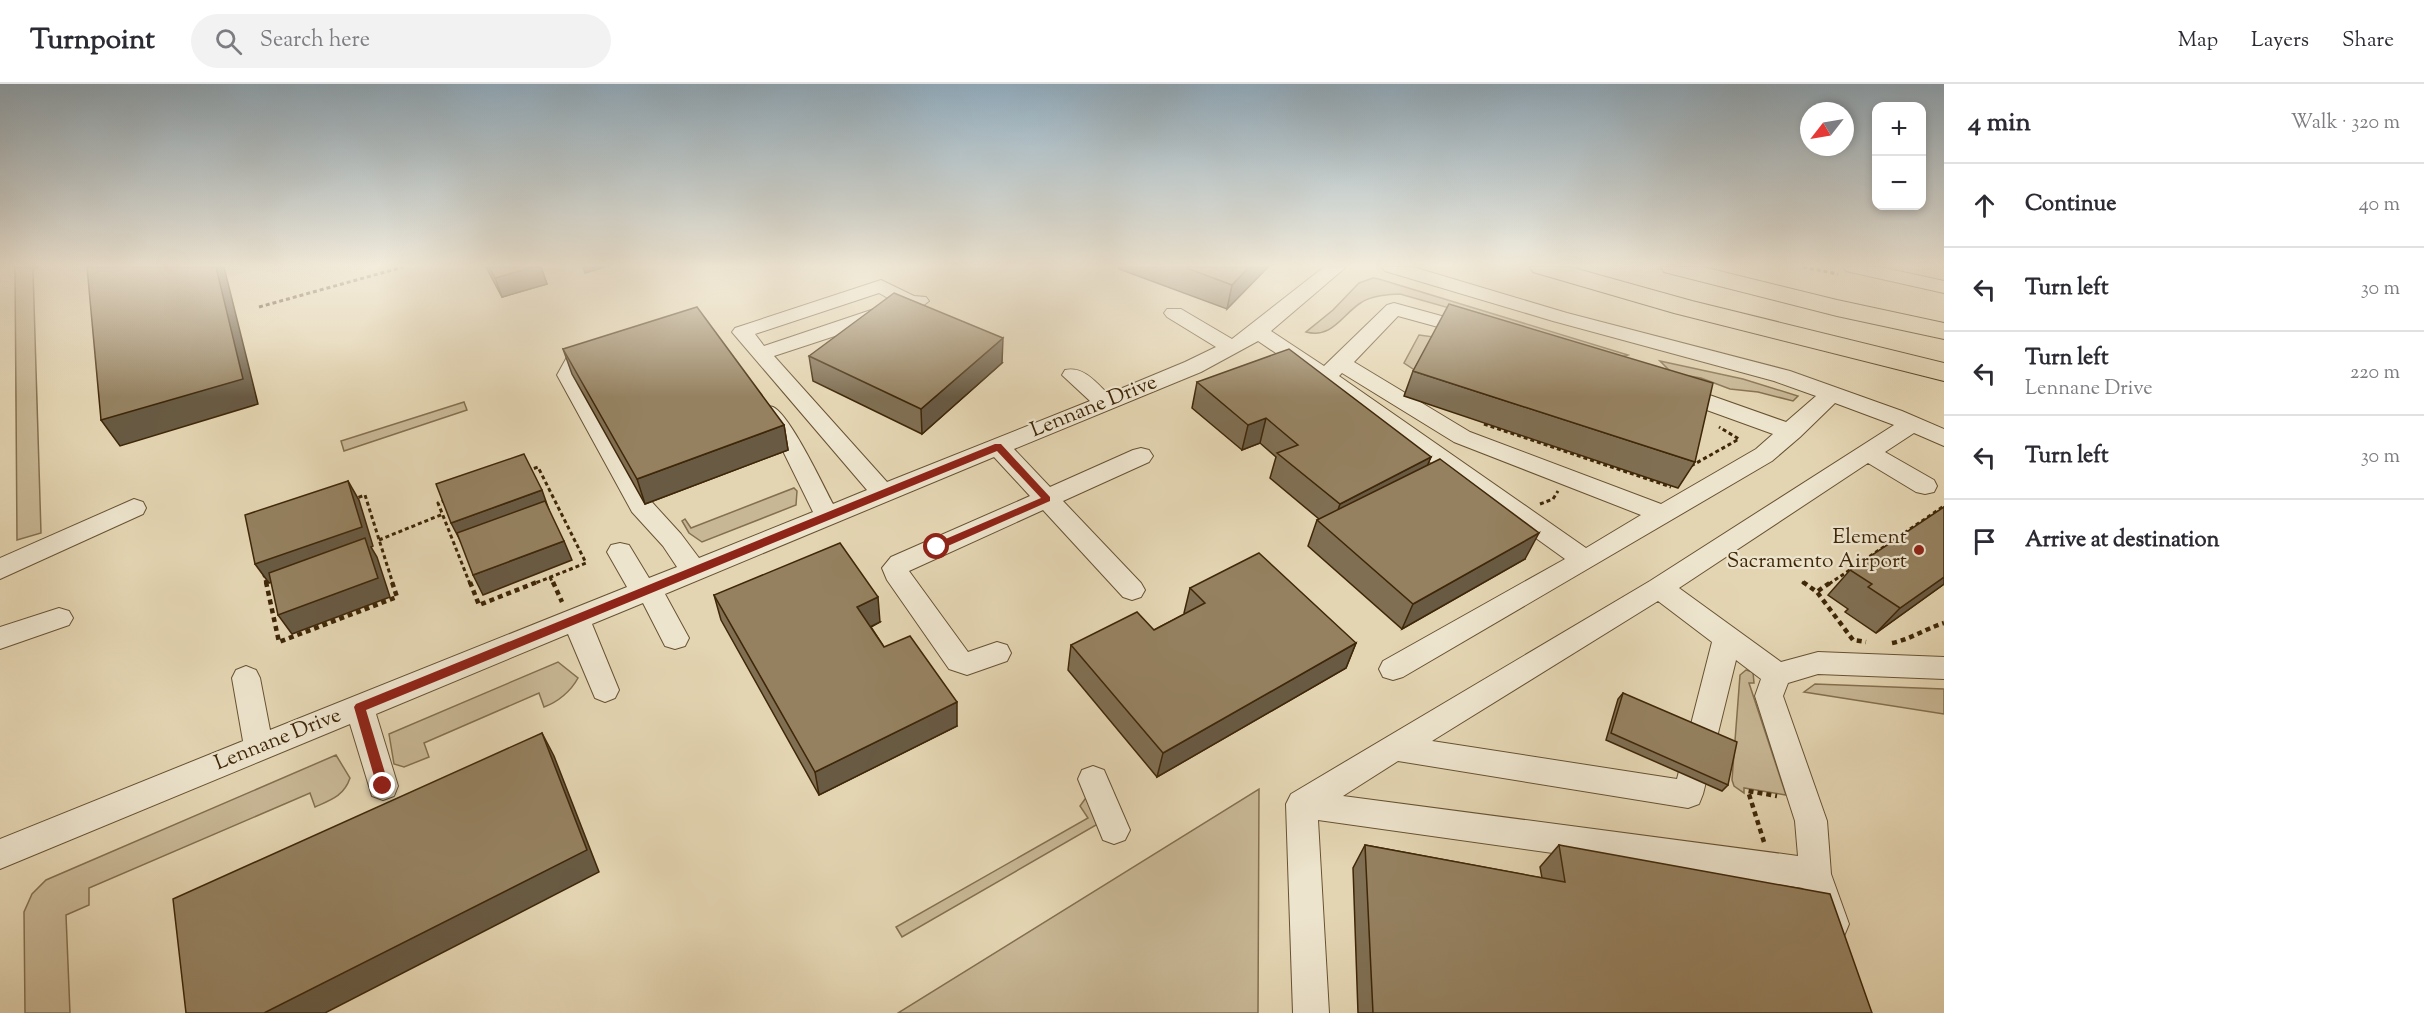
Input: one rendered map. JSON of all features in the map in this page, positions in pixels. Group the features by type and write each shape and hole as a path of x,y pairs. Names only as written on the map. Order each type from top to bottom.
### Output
{"highway":[{"path":"1696,310 1944,372"},
{"path":"1848,310 1944,331"}],"street":[{"path":"883,493 760,354 894,310"},
{"name":"Lennane Drive","path":"0,854 360,707 569,610 646,590 1193,367 1258,332 1284,310"},
{"path":"1333,370 1393,310"},
{"path":"1399,310 1496,337"},
{"path":"1538,310 1725,360 1832,393 1944,438"},
{"path":"1174,313 1232,348"},
{"path":"1258,332 1462,437 1663,514"},
{"path":"579,353 568,375 641,506 672,540 694,571"},
{"path":"1333,370 1514,509 1585,560"},
{"path":"1073,375 1090,388 1104,404"},
{"path":"1653,384 1792,432"},
{"path":"1393,669 1764,455 1792,432 1832,393"},
{"path":"758,400 792,447 827,516"},
{"path":"1302,804 1659,588 1912,424"},
{"path":"998,447 1132,590"},
{"path":"1868,453 1925,486"},
{"path":"997,653 967,664 959,661 896,573 895,568 1141,456"},
{"path":"0,568 134,508"},
{"path":"620,552 675,638"},
{"path":"1659,588 1777,675"},
{"path":"569,610 605,690"},
{"path":"0,638 59,618"},
{"path":"1395,748 1688,794 1727,638"},
{"path":"1777,675 1818,663 1944,668"},
{"path":"1777,675 1770,696 1811,820 1815,874 1842,952"},
{"path":"246,678 259,748"},
{"path":"360,707 383,786"},
{"path":"1093,779 1114,830"},
{"path":"1302,804 1815,874"},
{"path":"1302,804 1311,1013"}],"path":[{"path":"1682,471 1739,439 1711,422"},
{"path":"1482,423 1677,490"},
{"path":"1514,509 1553,499 1568,478 1578,469 1582,457"},
{"path":"538,467 586,563 550,577 479,605 438,502 538,467"},
{"path":"365,495 379,540 397,597 279,642 255,534 365,495"},
{"path":"1817,592 1944,506"},
{"path":"379,540 443,514"},
{"path":"550,577 569,610"},
{"path":"1802,582 1817,592 1852,640 1873,642"},
{"path":"1884,644 1903,642 1924,629 1944,623"}],"shaded area":[{"path":"15,310 34,310 41,533 17,540"},
{"path":"1333,310 1351,310 1330,329 1315,333 1306,332"},
{"path":"1458,310 1482,310 1628,355 1622,357"},
{"path":"1419,335 1434,337 1416,371 1404,363"},
{"path":"1660,361 1743,379 1798,396 1793,401 1758,392 1730,389 1701,378 1670,371"},
{"path":"464,402 467,410 344,451 341,441"},
{"path":"794,488 797,491 796,505 702,542 689,533 682,521 685,519 691,528"},
{"path":"558,662 578,678 568,692 559,699 544,707 539,693 424,743 429,757 404,767 394,764 389,734"},
{"path":"1746,670 1753,672 1754,683 1749,683 1786,795 1744,788 1744,793 1734,786 1732,780 1740,675"},
{"path":"1815,684 1944,689 1944,714 1804,692"},
{"path":"336,755 350,778 341,793 332,799 315,807 310,793 89,888 89,905 66,915 70,1013 25,1013 24,912 32,894 46,880"},
{"path":"1259,789 1258,1013 898,1013"},
{"path":"1085,799 1088,799 1103,821 902,937 896,927 1088,818 1080,806"}],"building":[{"path":"91,310 226,310 243,379 101,420"},
{"path":"686,310 699,310 784,425 637,479 563,349"},
{"path":"871,310 936,310 1003,338 921,409 809,356"},
{"path":"1446,310 1470,310 1713,383 1695,462 1413,371"},
{"path":"1289,349 1431,457 1340,504 1277,453 1298,445 1266,418 1248,425 1197,382"},
{"path":"524,454 542,490 451,523 436,484"},
{"path":"1440,459 1539,533 1413,604 1317,520"},
{"path":"348,481 362,527 255,564 245,515"},
{"path":"545,501 564,541 473,575 457,533"},
{"name":"Element Sacramento Airport","path":"1944,507 1944,577 1900,608 1868,587 1872,584 1850,570"},
{"path":"365,538 378,578 278,615 269,573"},
{"path":"840,543 878,597 857,607 884,647 910,636 957,702 815,772 714,595"},
{"path":"1259,553 1356,643 1163,753 1071,645 1137,612 1154,630 1205,603 1190,588"},
{"path":"1623,693 1737,742 1728,785 1611,733"},
{"path":"542,733 587,850 264,1013 186,1013 173,899"},
{"path":"1365,845 1565,882 1559,845 1830,894 1872,1013 1373,1013"}],"place":[{"name":"Element Sacramento Airport","path":"1919,550"}],"route":[{"path":"383,786 360,707 998,447 1047,499 937,547"}]}
